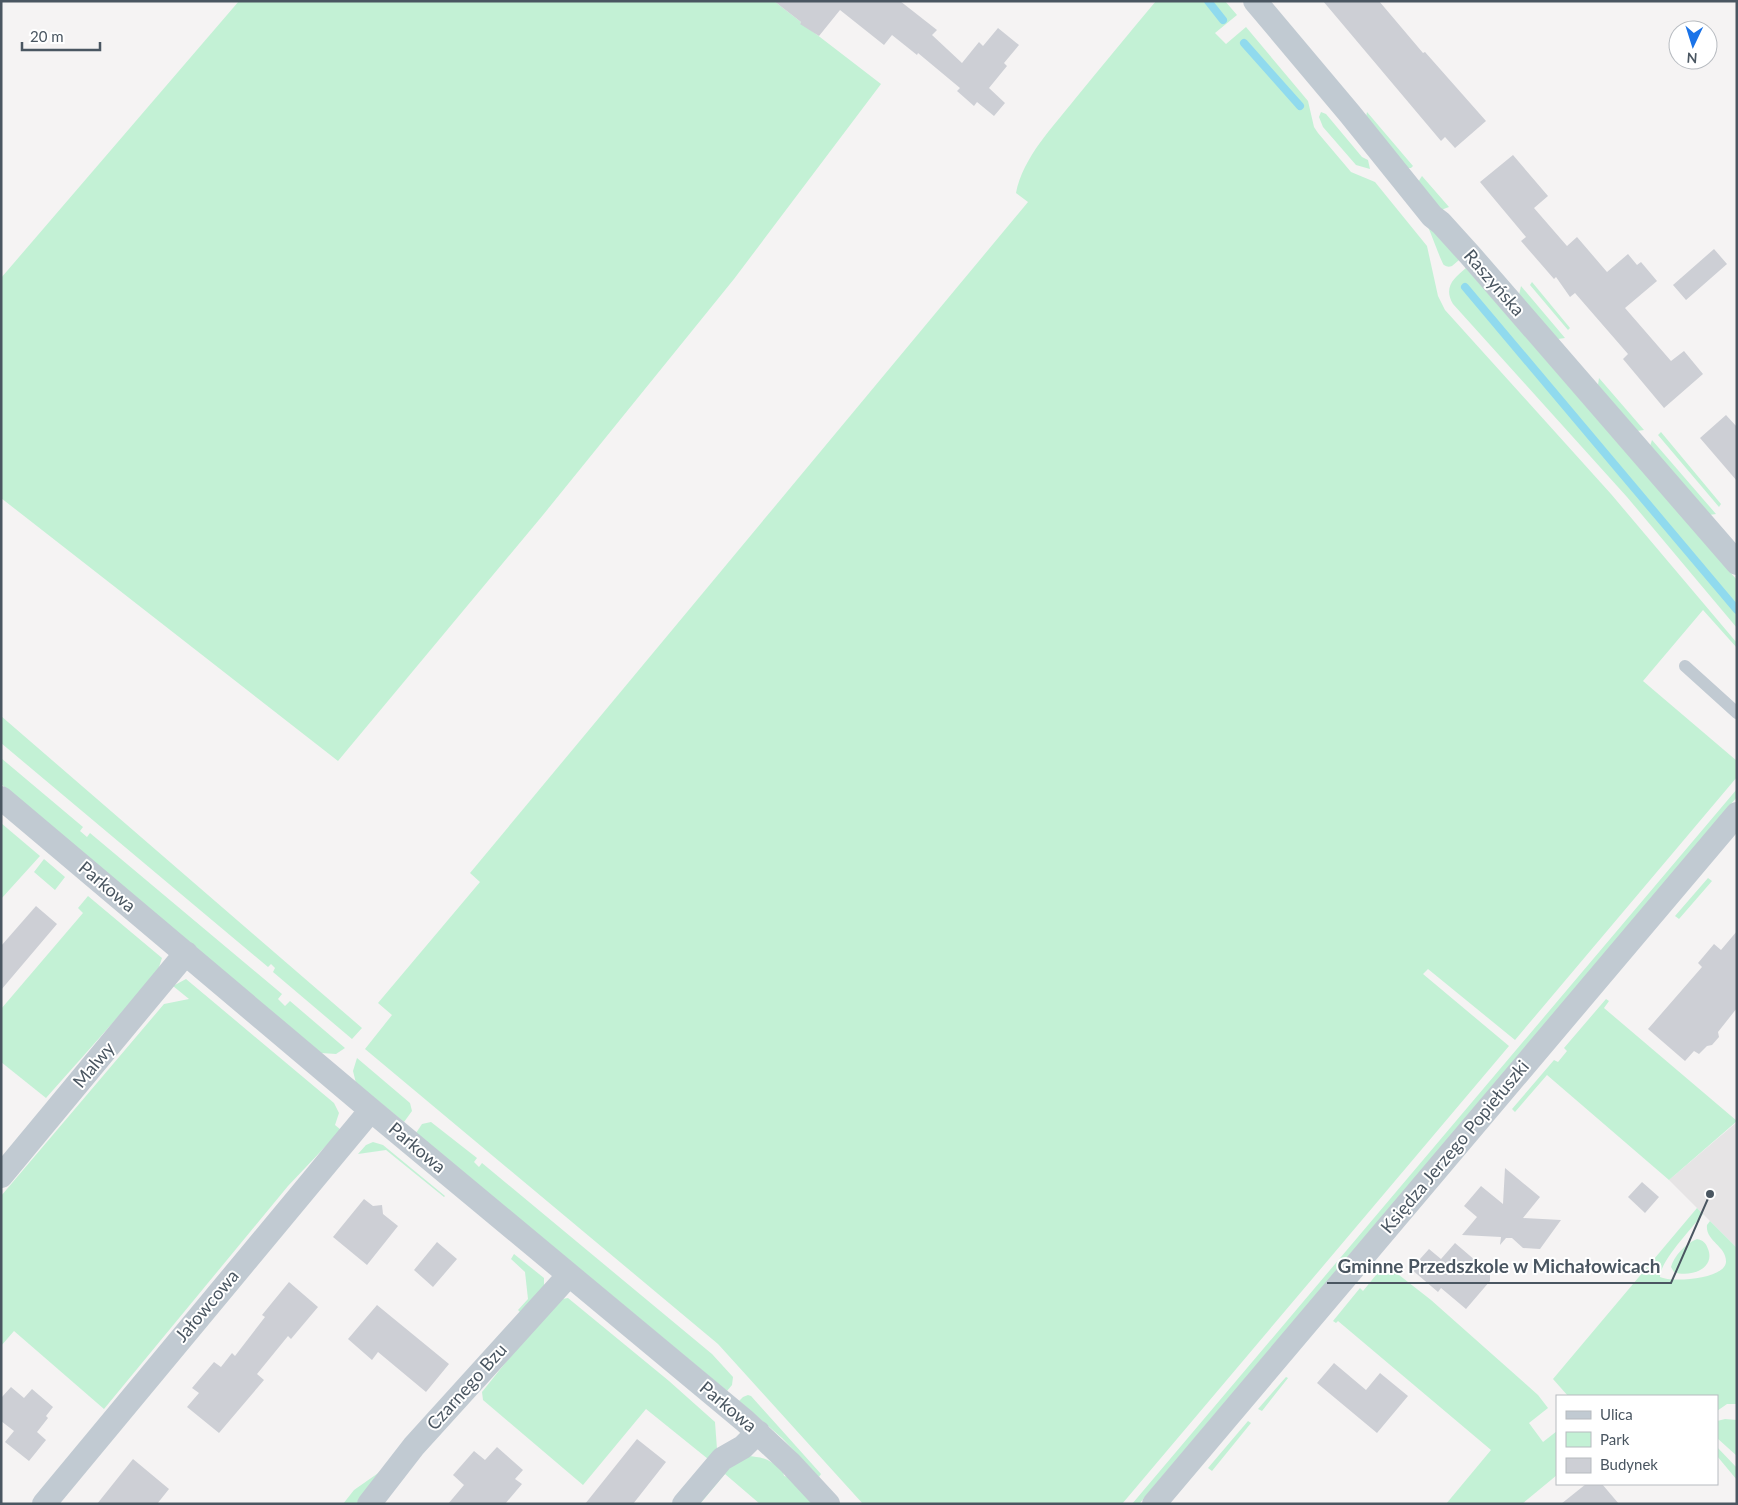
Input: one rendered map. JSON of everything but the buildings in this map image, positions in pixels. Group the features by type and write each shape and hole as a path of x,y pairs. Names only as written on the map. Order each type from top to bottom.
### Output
{"street":[{"name":"Raszyńska","path":"1255,1 1355,120 1432,216 1441,223 1470,255 1737,563"},
{"name":"Parkowa","path":"1,798 371,1110 758,1432 804,1476 828,1504"},
{"name":"Księdza Jerzego Popiełuszki","path":"1154,1504 1737,814"},
{"name":"Malwy","path":"1,1176 186,953"},
{"name":"Jałowcowa","path":"44,1504 371,1110"},
{"name":"Czarnego Bzu","path":"369,1504 414,1446 569,1274"},
{"path":"684,1504 722,1459 743,1446 758,1432"}],"lane":[{"path":"1685,666 1737,713"}],"shaded area":[{"path":"1737,1122 1737,1248 1669,1180"}],"green space":[{"path":"239,1 774,1 801,22 800,24 803,24 881,84 734,279 543,515 338,761 1,498 1,278"},
{"path":"1156,1 1225,1 1237,15 1215,33 1226,44 1246,27 1308,101 1314,127 1318,133 1351,172 1375,182 1427,246 1438,296 1445,310 1611,494 1737,643 1737,648 1703,610 1643,681 1737,761 1737,777 1515,1040 1428,969 1423,974 1509,1046 1122,1504 863,1504 718,1344 365,1049 392,1015 378,1003 480,882 470,873 1028,202 1016,193 1025,167 1032,155"},
{"path":"1321,112 1326,114 1362,157 1368,160 1370,169 1356,165 1323,127 1319,117"},
{"path":"1367,112 1413,166 1411,168 1407,168 1366,117"},
{"path":"1422,176 1449,207 1441,210 1418,182"},
{"path":"1428,227 1459,260 1452,266 1444,265"},
{"path":"1466,268 1737,580 1737,628 1627,497 1453,304 1449,293 1451,283"},
{"path":"1532,282 1570,328 1568,330 1530,285"},
{"path":"1521,286 1565,338 1558,339 1519,295"},
{"path":"1599,378 1644,430 1637,431 1598,385"},
{"path":"1661,432 1721,504 1719,507 1658,435"},
{"path":"1652,440 1716,514 1709,515 1650,446"},
{"path":"1,716 362,1028 352,1039 273,972 275,968 271,964 268,967 1,743"},
{"path":"1,758 83,827 80,831 87,837 90,833 282,994 278,999 285,1006 290,1001 345,1048 336,1054 321,1053 1,784"},
{"path":"1737,789 1737,797 1139,1504 1132,1504"},
{"path":"1,823 40,856 1,899"},
{"path":"44,859 65,877 55,890 34,872"},
{"path":"1708,878 1712,881 1679,919 1675,916"},
{"path":"88,896 162,958 157,973 46,1098 1,1062 1,1009 83,913 78,908"},
{"path":"186,979 334,1103 339,1113 335,1125 341,1130 288,1186 104,1409 14,1331 1,1346 1,1196 164,1004 189,999 173,986"},
{"path":"1606,999 1609,1001 1604,1008 1737,1121 1669,1180 1547,1075 1515,1112 1512,1109 1554,1060 1558,1062 1567,1051 1564,1048"},
{"path":"357,1058 410,1103 412,1111 404,1122 356,1083 353,1071"},
{"path":"431,1122 477,1158 474,1162 479,1167 482,1163 712,1354 733,1377 732,1385 727,1391 416,1133 422,1124"},
{"path":"373,1142 383,1145 445,1196 386,1150 358,1154 366,1145"},
{"path":"1697,1208 1703,1214 1671,1253 1661,1270 1660,1277 1676,1280 1698,1278 1709,1276 1724,1267 1726,1261 1723,1251 1707,1231 1707,1225 1710,1221 1737,1248 1737,1404 1727,1404 1718,1410 1718,1395 1567,1395 1553,1379"},
{"path":"1697,1239 1703,1241 1707,1247 1709,1256 1705,1267 1687,1274 1674,1272 1671,1267 1678,1254"},
{"path":"514,1254 544,1278 544,1286 522,1314 518,1310 528,1299 525,1272 511,1259"},
{"path":"1385,1264 1431,1300 1538,1395 1548,1408 1529,1423 1543,1442 1556,1432 1556,1476 1522,1504 1446,1504 1491,1450 1338,1321 1336,1323 1333,1321 1360,1288 1363,1291"},
{"path":"568,1298 669,1381 715,1422 717,1449 708,1459 646,1409 583,1485 483,1400 482,1392 534,1327 562,1299"},
{"path":"1286,1377 1288,1378 1262,1411 1258,1409"},
{"path":"748,1395 751,1396 821,1474 819,1477 782,1438 739,1401"},
{"path":"1737,1420 1737,1456 1718,1439 1718,1421"},
{"path":"1248,1421 1251,1423 1212,1471 1208,1468"},
{"path":"1718,1448 1737,1468 1737,1480 1718,1457"},
{"path":"746,1456 766,1459 774,1464 783,1471 784,1476 789,1477 813,1504 760,1504 725,1474 700,1504 694,1504 725,1467"},
{"path":"384,1469 357,1504 343,1504 354,1490"}],"waterway":[{"path":"1208,1 1223,20"},
{"path":"1244,43 1300,106"},
{"path":"1465,287 1737,610"}],"place":[{"name":"Gminne Przedszkole w Michałowicach","path":"1710,1194"}]}
